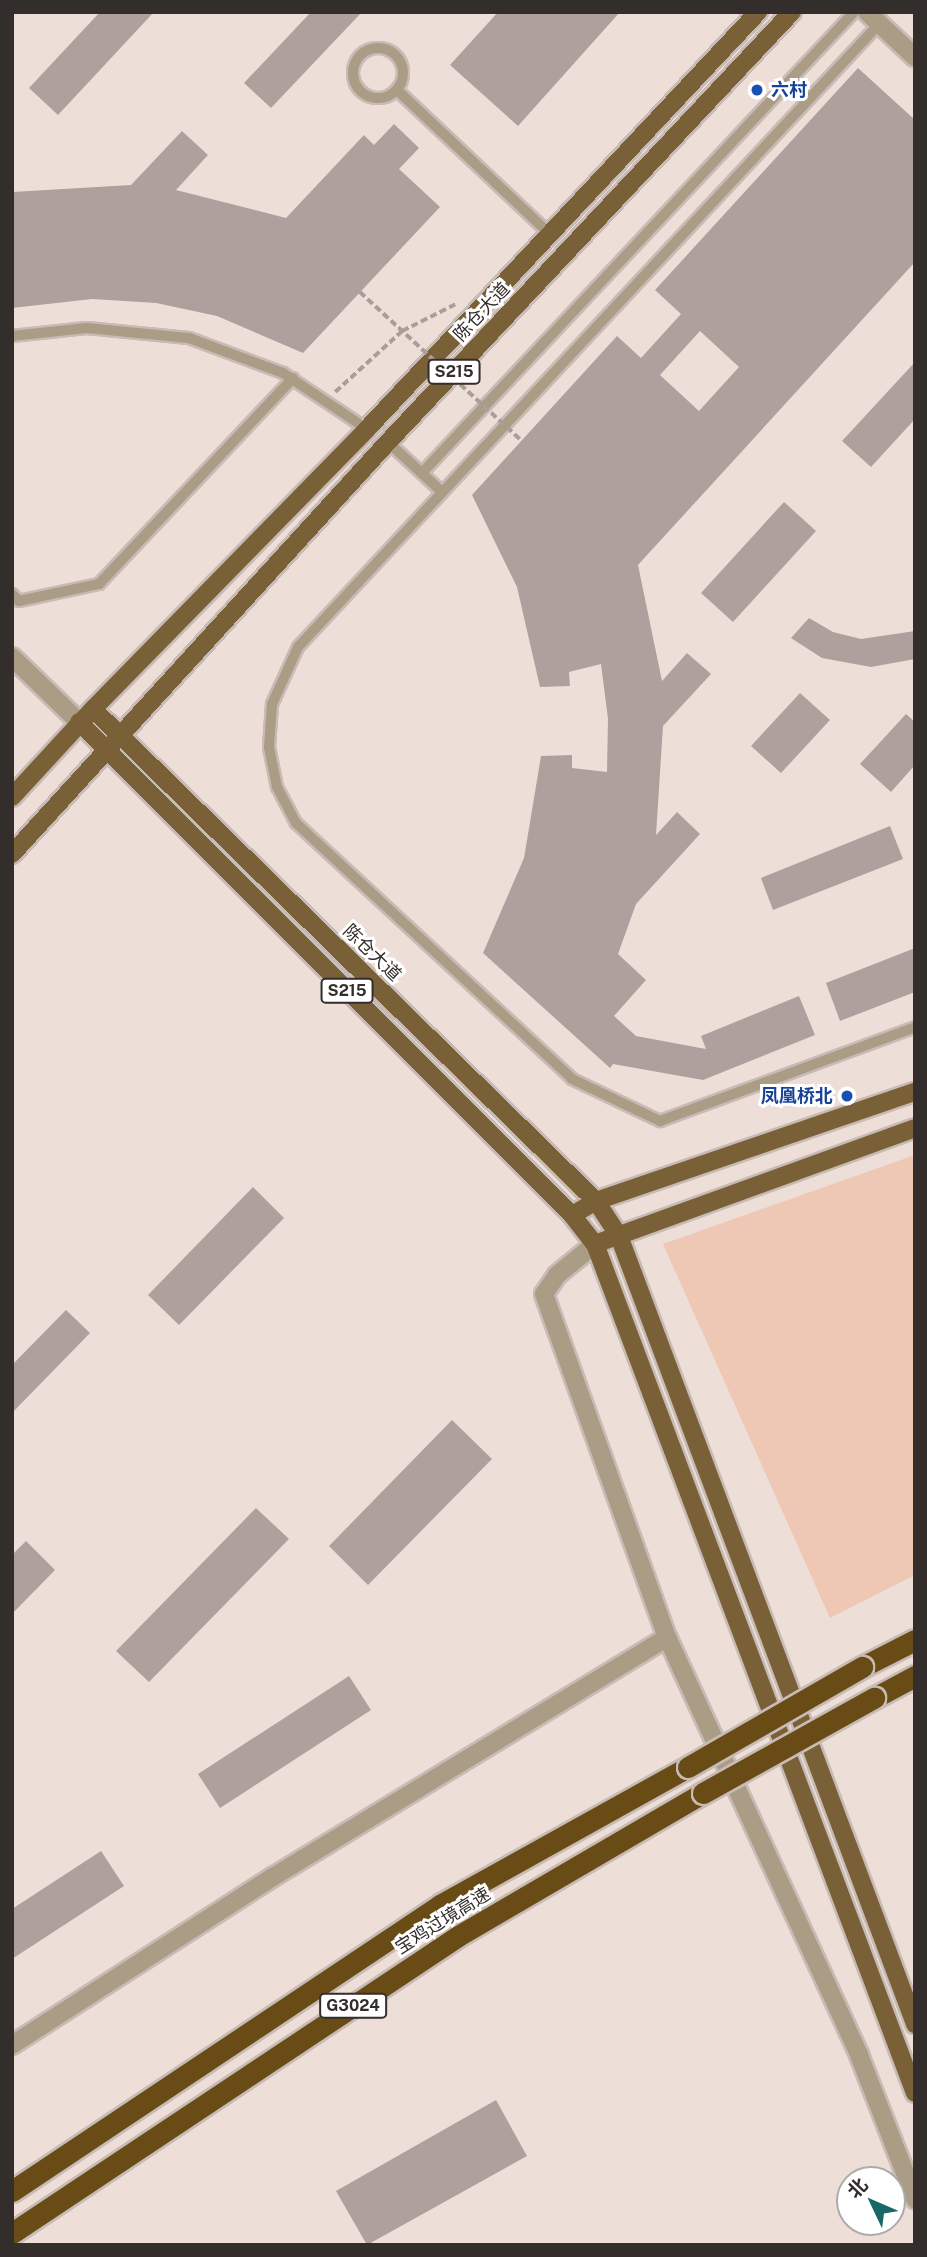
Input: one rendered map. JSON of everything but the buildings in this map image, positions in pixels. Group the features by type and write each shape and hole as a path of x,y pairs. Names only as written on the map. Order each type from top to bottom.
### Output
{"highway":[{"name":"宝鸡过境高速","path":"12,2191 440,1906 862,1667 915,1640"},
{"name":"宝鸡过境高速","path":"12,2233 458,1936 703,1793 915,1676"}],"main road":[{"name":"陈仓大道","path":"12,797 79,722 366,429 758,12"},
{"name":"陈仓大道","path":"12,854 388,442 792,12"},
{"name":"陈仓大道","path":"93,709 596,1200 619,1236 915,2024"},
{"name":"S215","path":"79,722 572,1215 594,1244"},
{"path":"572,1215 596,1200 915,1091"},
{"path":"915,1128 594,1244 915,2093"}],"street":[{"path":"879,16 915,57"},
{"path":"12,657 79,722"},
{"path":"594,1244 558,1275 544,1294 667,1636 859,2055 915,2199"},
{"path":"12,2045 250,1891 667,1636"}],"lane":[{"path":"422,474 854,12"},
{"path":"879,16 298,647 278,684 269,747 277,787 296,823 572,1079 660,1121 915,1027"},
{"path":"375,47 392,51 403,65 397,90 381,98 364,94 352,71 360,55 375,47"},
{"path":"397,90 550,234"},
{"path":"12,336 87,328 156,332 221,347 293,378 327,399 366,429"},
{"path":"12,594 19,601 99,584 293,378"},
{"path":"388,442 442,492"}],"path":[{"path":"360,292 522,440"},
{"path":"327,399 402,331 460,302"}],"shaded area":[{"path":"915,1155 915,1575 830,1618 663,1244"}],"place":[{"name":"六村","path":"757,90"},
{"name":"凤凰桥北","path":"847,1096"}]}
